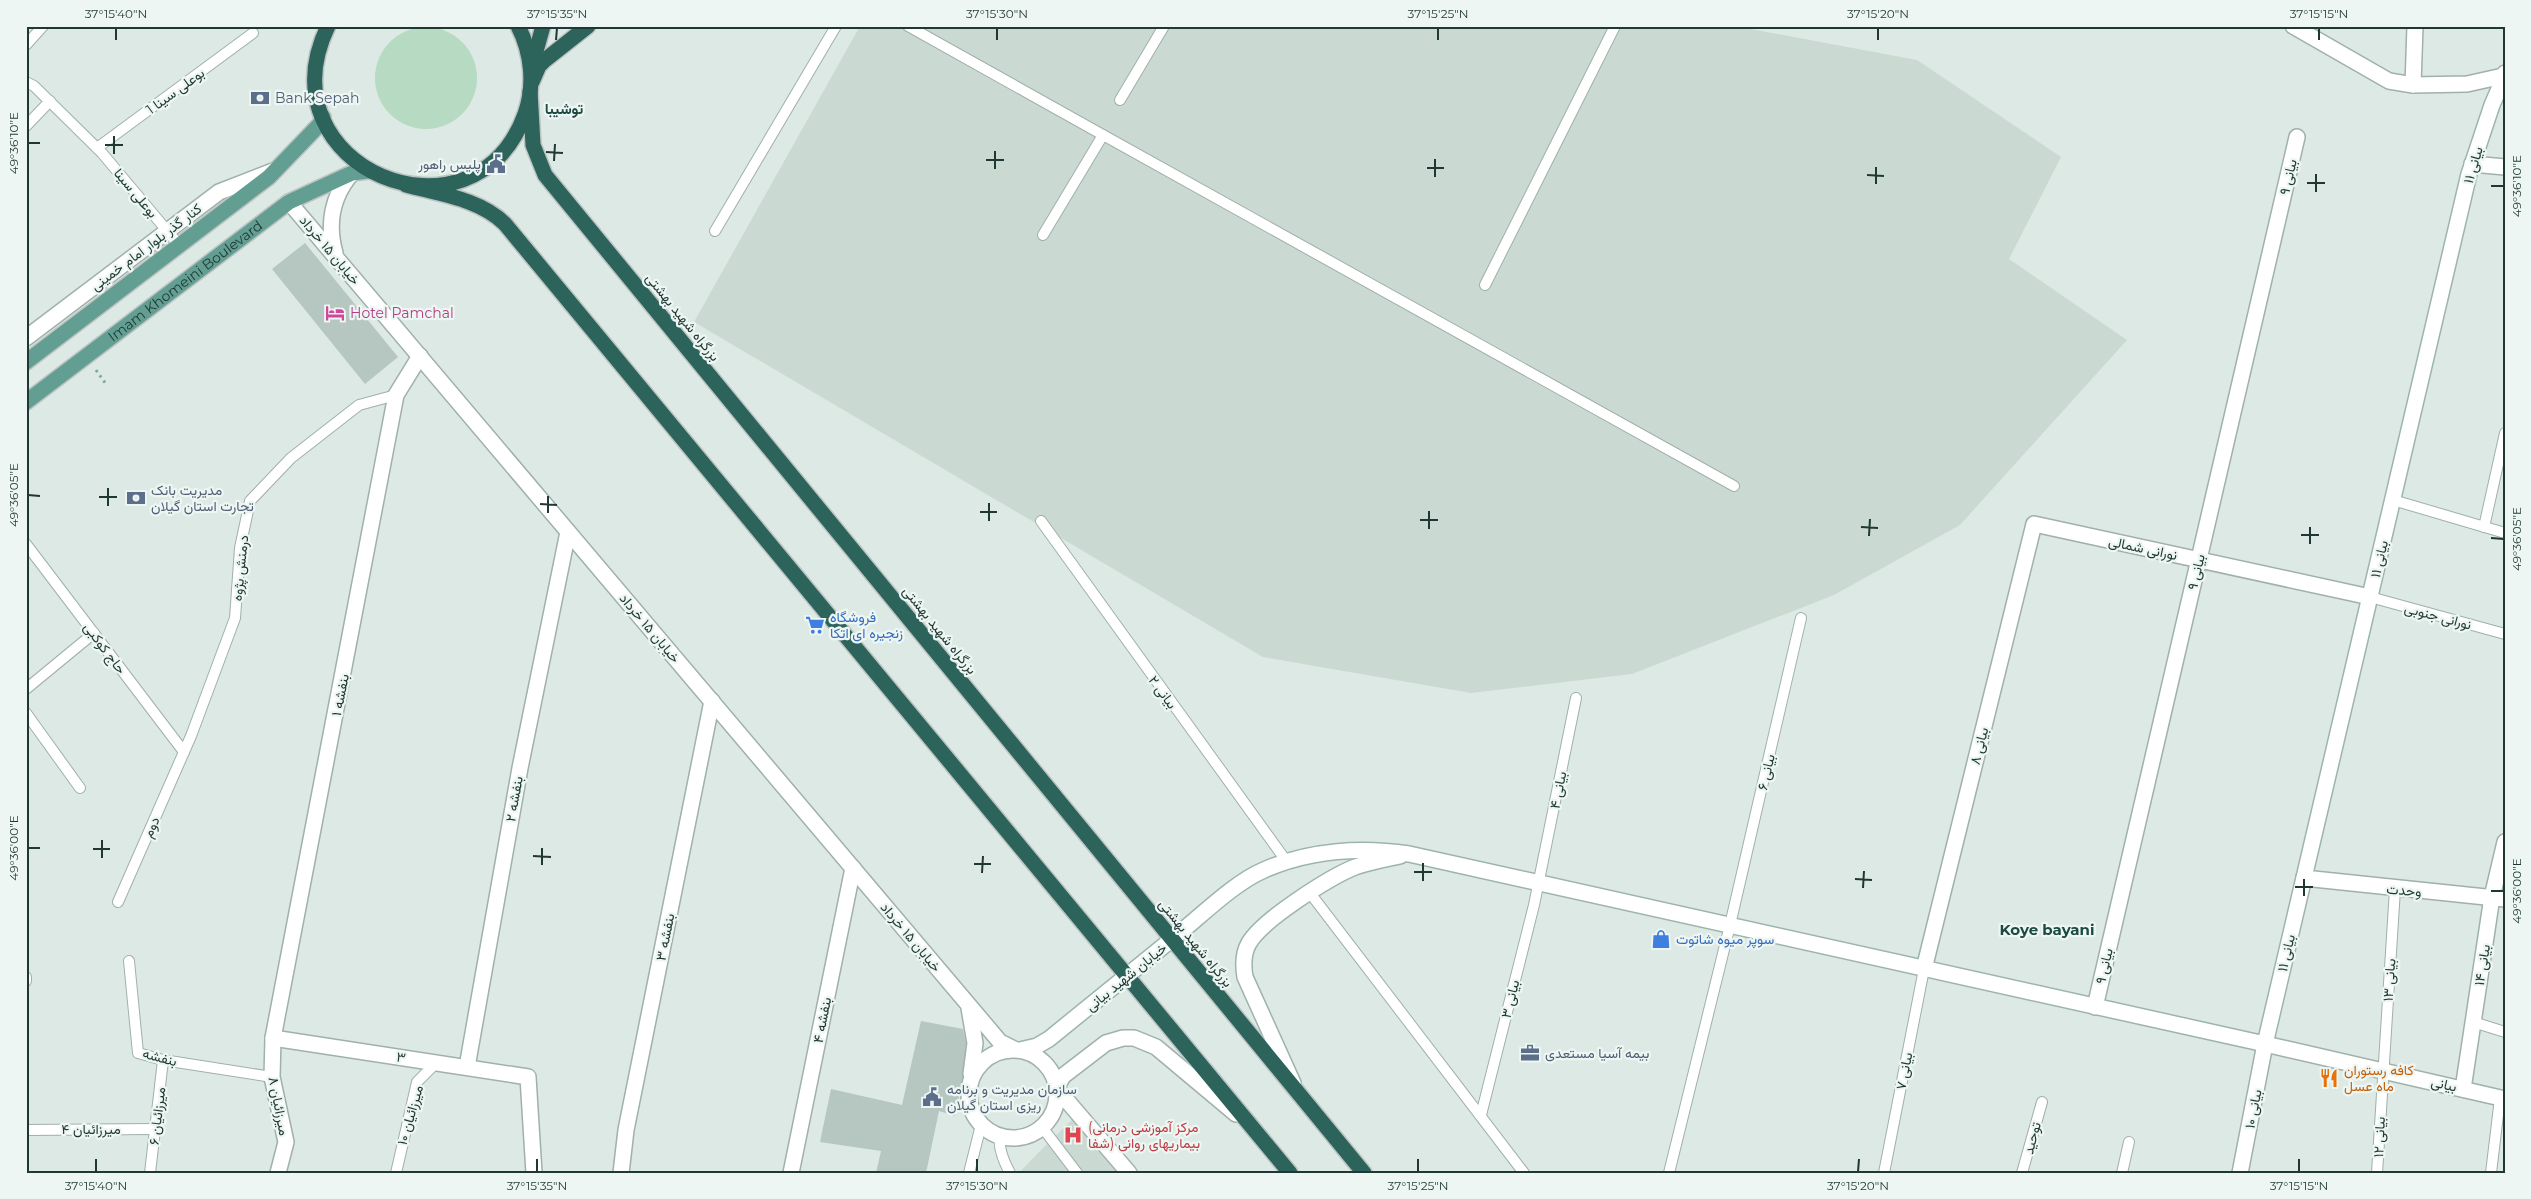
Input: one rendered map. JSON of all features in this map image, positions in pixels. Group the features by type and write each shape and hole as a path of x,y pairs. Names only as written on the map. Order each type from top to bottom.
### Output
{"highway":[{"path":"315,26 318,54 316,87 321,120 341,148 368,171 386,179 482,208 505,224 1290,1173"},
{"path":"318,54 328,26"},
{"path":"518,26 526,46 531,84"},
{"path":"406,184 426,186 447,183 466,177 488,164 506,147 518,130 526,111 536,44 543,26"},
{"path":"531,84 542,63 588,26"},
{"name":"بزرگراه شهید بهشتی","path":"531,84 533,145 545,174 1364,1173"}],"main road":[{"path":"26,362 274,171 321,120"},
{"name":"Imam Khomeini Boulevard","path":"26,402 289,202 352,173 368,171"}],"street":[{"path":"2293,26 2389,81 2413,86 2467,84 2504,75"},
{"path":"2413,86 2415,26"},
{"name":"بیانی ۱۱","path":"2265,1044 2472,164 2504,75"},
{"name":"بیانی ۹","path":"2095,1007 2297,137"},
{"path":"2472,164 2505,167"},
{"name":"کنار گذر بلوار امام خمینی","path":"26,338 219,192 274,171"},
{"path":"336,257 330,237 332,214 337,197 352,173"},
{"name":"خیابان ۱۵ خرداد","path":"289,202 1000,1042 1017,1049"},
{"name":"بنفشه ۱","path":"273,1038 396,395 420,356"},
{"name":"نورانی شمالی","path":"2034,524 2370,597"},
{"name":"بیانی ۸","path":"1924,969 2034,524"},
{"name":"بنفشه ۲","path":"467,1068 520,768 568,532"},
{"name":"بنفشه ۳","path":"622,1173 626,1130 712,701"},
{"name":"بیانی ۱۴","path":"2463,1089 2473,1022 2498,898 2505,842"},
{"name":"خیابان شهید بیانی","path":"1017,1049 1042,1044 1247,880 1262,871 1287,862 1349,850 1381,850 1409,854 1924,969"},
{"path":"1297,1091 1247,982 1244,959 1247,948 1256,933 1310,893 1356,867 1409,854"},
{"name":"بنفشه ۴","path":"791,1173 853,868"},
{"name":"وحدت","path":"2304,878 2395,889 2498,898"},
{"name":"بیانی","path":"1924,969 2502,1098"},
{"path":"967,1002 974,1024 975,1043 970,1085 971,1106 981,1125 1000,1136 1022,1137 1042,1128 1054,1112 1057,1088 1063,1076 1106,1043 1123,1038 1134,1038 1156,1047 1253,1128"},
{"name":"۳","path":"273,1038 528,1077 534,1173"},
{"name":"میرزائیان ۸","path":"273,1038 272,1077 286,1142 278,1173"},
{"name":"بیانی ۱۰","path":"2240,1173 2265,1044"},
{"path":"970,1085 976,1070 987,1058 997,1052 1017,1049 1031,1053 1046,1063 1057,1088 1129,1173"}],"lane":[{"path":"26,45 43,26"},
{"path":"715,231 836,26"},
{"path":"908,26 1734,486"},
{"path":"1120,100 1164,26"},
{"path":"1485,285 1615,26"},
{"name":"بوعلی سینا 1","path":"98,148 253,33"},
{"name":"بوعلی سینا","path":"26,82 34,86 98,148 179,245"},
{"path":"26,126 50,101"},
{"path":"1044,235 1103,135"},
{"name":"درمنش پژوه","path":"184,752 235,618 240,548 250,501 291,458 359,405 396,395"},
{"path":"2484,527 2505,433"},
{"path":"2393,500 2505,533"},
{"name":"بیانی ۲","path":"1041,522 1287,862"},
{"name":"حاج کوکبی","path":"26,544 184,752"},
{"name":"نورانی جنوبی","path":"2370,597 2505,634"},
{"name":"بیانی ۶","path":"1669,1173 1730,926 1801,618"},
{"path":"26,689 94,634"},
{"name":"بیانی ۴","path":"1539,883 1576,698"},
{"path":"26,713 80,788"},
{"name":"دوم","path":"118,902 184,752"},
{"name":"بیانی ۳","path":"1481,1115 1539,883"},
{"name":"بیانی ۱۳","path":"2383,1071 2395,889"},
{"path":"1310,893 1524,1173"},
{"name":"بنفشه","path":"129,961 138,1053 163,1060 272,1077"},
{"name":"بیانی ۷","path":"1884,1173 1924,969"},
{"path":"2473,1022 2505,1032"},
{"name":"میرزائیان ۶","path":"150,1173 163,1060"},
{"name":"میرزائیان ۱۰","path":"396,1173 417,1082 436,1063"},
{"name":"بیانی ۱۲","path":"2378,1173 2383,1071"},
{"path":"2491,1173 2502,1098"},
{"name":"توحید","path":"2022,1173 2042,1102"},
{"path":"969,1173 981,1125"},
{"path":"1042,1128 1077,1173"},
{"name":"میرزائیان ۴","path":"26,1130 155,1129"},
{"path":"1000,1136 999,1142 1003,1159 1010,1173"},
{"path":"2122,1173 2129,1142"}],"shaded area":[{"path":"860,26 1735,26 1917,60 2061,157 2009,259 2127,340 1960,525 1834,595 1632,674 1471,693 1263,657 694,322"},
{"name":"(مرکز آموزشی درمانی بیماریهای روانی (شفا","path":"1075,1117 1120,1173 1019,1173 1038,1153"}],"green space":[{"path":"426,27 436,28 455,35 469,49 476,68 476,88 469,107 455,121 436,128 426,129 416,128 397,121 383,107 376,88 375,78 376,68 383,49 397,35 416,28"}],"building":[{"name":"Hotel Pamchal","path":"305,243 398,357 365,384 272,269"},
{"name":"سازمان مدیریت و برنامه ریزی استان گیلان","path":"921,1021 963,1029 966,1043 963,1078 955,1116 939,1111 926,1173 876,1173 881,1151 820,1142 831,1089 902,1105"}],"place":[{"name":"Bank Sepah","path":"260,98"},
{"name":"پلیس راهور","path":"496,164"},
{"name":"Hotel Pamchal","path":"335,313"},
{"name":"مدیریت بانک تجارت استان گیلان","path":"136,498"},
{"name":"فروشگاه زنجیره ای اتکا","path":"815,625"},
{"name":"سوپر میوه شاتوت","path":"1661,939"},
{"name":"بیمه آسیا مستعدی","path":"1530,1053"},
{"name":"کافه رستوران ماه عسل","path":"2329,1078"},
{"name":"سازمان مدیریت و برنامه ریزی استان گیلان","path":"932,1097"},
{"name":"(مرکز آموزشی درمانی بیماریهای روانی (شفا","path":"1073,1135"}],"district":[{"name":"توشیبا","path":"564,108"},
{"name":"Koye bayani","path":"2047,929"}]}
